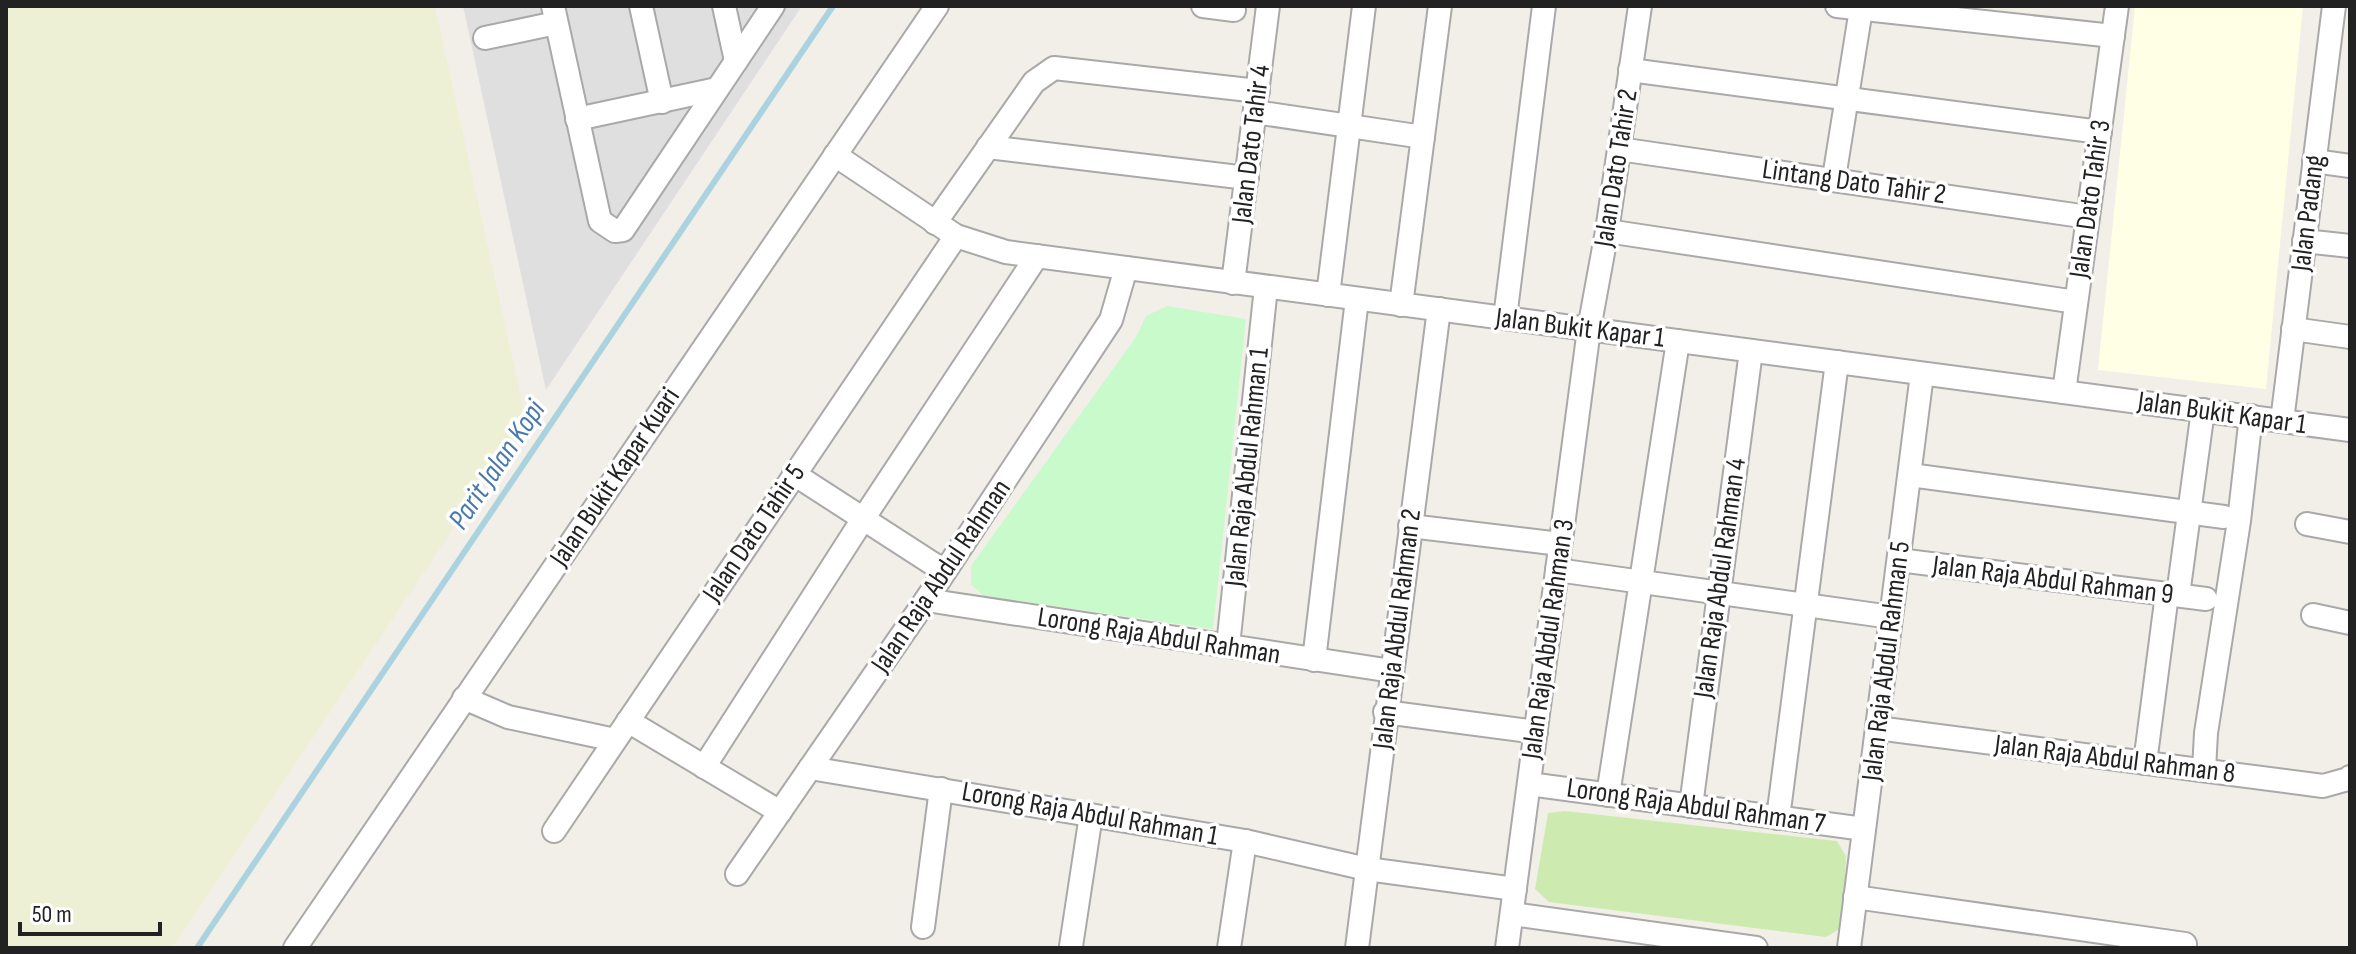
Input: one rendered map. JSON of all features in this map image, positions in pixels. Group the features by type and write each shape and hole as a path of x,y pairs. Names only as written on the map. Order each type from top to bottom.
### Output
{"street":[{"path":"641,6 662,102"},
{"path":"724,6 736,61"},
{"path":"485,38 554,14 600,221 615,231 623,230 773,6"},
{"name":"Jalan Bukit Kapar Kuari","path":"295,948 937,6"},
{"path":"1203,6 1234,10"},
{"name":"Jalan Dato Tahir 4","path":"1233,283 1268,6"},
{"path":"1328,295 1364,6"},
{"path":"1401,305 1440,6"},
{"path":"1505,318 1544,6"},
{"name":"Jalan Dato Tahir 2","path":"1589,329 1607,231 1640,6"},
{"path":"1837,6 2113,36"},
{"name":"Jalan Dato Tahir 3","path":"2064,392 2117,6"},
{"name":"Jalan Padang","path":"2282,421 2334,6"},
{"path":"1834,178 1861,9"},
{"path":"935,223 1034,82 1054,68 1256,102 1349,126 1423,137"},
{"path":"1630,70 2100,132"},
{"path":"577,119 717,89"},
{"path":"988,147 1247,178"},
{"name":"Lintang Dato Tahir 2","path":"1619,149 2088,217"},
{"name":"Jalan Bukit Kapar 1","path":"835,155 956,236 1006,252 2350,430"},
{"path":"2314,161 2350,166"},
{"path":"1607,231 2076,302"},
{"name":"Jalan Dato Tahir 5","path":"554,831 956,236"},
{"path":"2304,241 2350,246"},
{"path":"704,767 1037,256"},
{"name":"Jalan Raja Abdul Rahman","path":"737,874 926,600 1111,320 1126,268"},
{"name":"Jalan Raja Abdul Rahman 1","path":"1228,646 1266,287"},
{"path":"1314,660 1357,299"},
{"name":"Jalan Raja Abdul Rahman 2","path":"1357,948 1439,309"},
{"name":"Jalan Raja Abdul Rahman 3","path":"1507,948 1589,329"},
{"path":"2293,329 2350,337"},
{"path":"1608,795 1678,341"},
{"name":"Jalan Raja Abdul Rahman 4","path":"1691,806 1751,351"},
{"path":"1778,818 1837,362"},
{"name":"Jalan Raja Abdul Rahman 5","path":"1849,948 1922,374"},
{"path":"2145,763 2189,513 2203,410"},
{"path":"2204,770 2206,733 2239,521 2251,416"},
{"path":"794,474 944,571"},
{"path":"1910,475 2224,517"},
{"path":"2307,524 2350,532"},
{"path":"1410,526 1560,544"},
{"name":"Jalan Raja Abdul Rahman 9","path":"1899,560 2206,599"},
{"path":"1557,570 1891,617"},
{"name":"Lorong Raja Abdul Rahman","path":"926,600 1392,671"},
{"path":"2313,615 2350,623"},
{"path":"464,698 508,717 615,740"},
{"path":"1385,712 1536,732"},
{"path":"628,721 780,812"},
{"name":"Jalan Raja Abdul Rahman 8","path":"1877,728 2323,786 2350,777"},
{"name":"Lorong Raja Abdul Rahman 1","path":"810,768 1245,841 1367,869 1515,889"},
{"name":"Lorong Raja Abdul Rahman 7","path":"1529,784 1864,829"},
{"path":"923,927 941,789"},
{"path":"1071,946 1091,815"},
{"path":"1229,948 1245,841"},
{"path":"1855,897 2185,944"},
{"path":"1512,914 1680,943 1756,948"}],"shaded area":[{"path":"6,6 435,6 526,420 172,948 6,948"},
{"path":"463,6 802,6 546,390"},
{"path":"2135,6 2303,6 2266,389 2098,370"}],"green space":[{"path":"1167,306 1246,319 1213,629 984,596 971,585 971,566 1136,337 1146,316"},
{"path":"1565,811 1837,841 1846,856 1843,927 1826,937 1549,902 1535,889 1548,813"}],"waterway":[{"name":"Parit Jalan Kopi","path":"197,948 833,6"}]}
